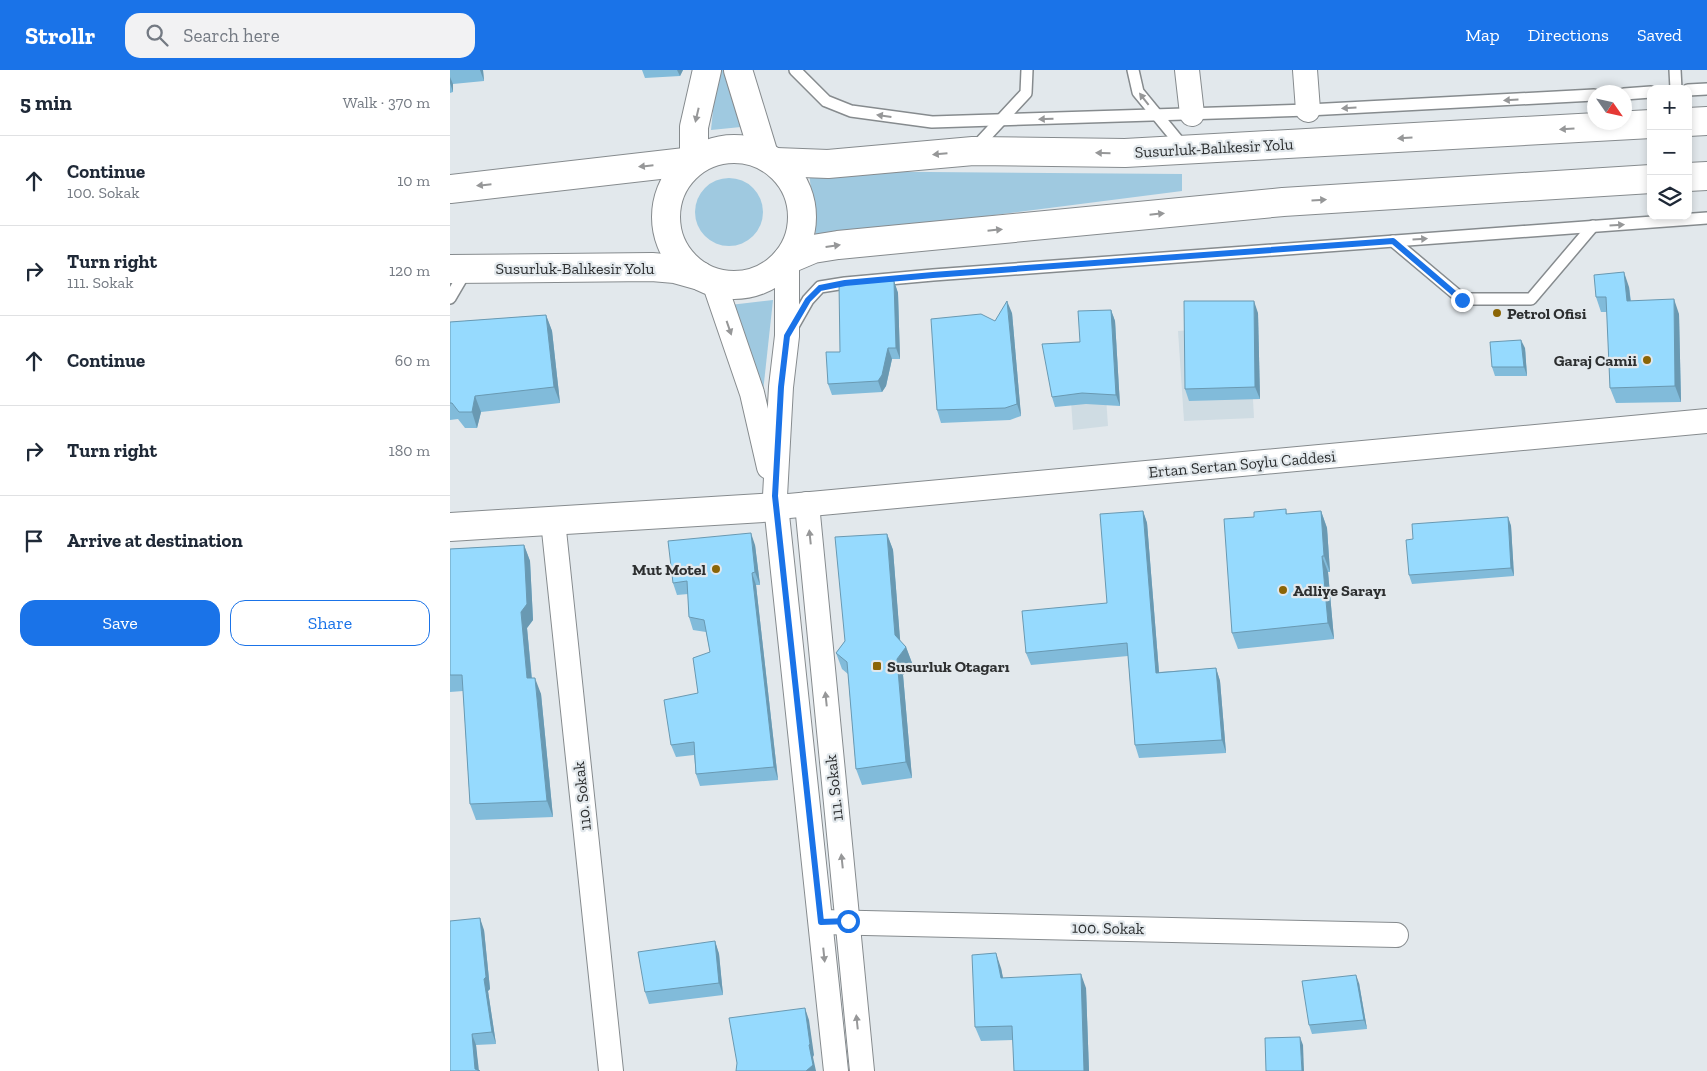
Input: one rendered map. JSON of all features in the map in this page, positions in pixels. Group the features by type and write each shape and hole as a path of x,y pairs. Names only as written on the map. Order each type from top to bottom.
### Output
{"main road":[{"path":"694,161 694,127 707,70"},
{"path":"738,70 770,159"},
{"path":"1692,122 1707,121"},
{"name":"Susurluk-Balıkesir Yolu","path":"770,159 828,164 973,151 1125,153 1647,124"},
{"name":"Susurluk-Balıkesir Yolu","path":"459,269 652,267 675,269 707,279 733,285 754,282 772,274 787,260 801,234 803,214 799,194 790,177 770,159 747,149 729,148 710,152 694,161 674,184 667,206 666,228 674,249 687,267 707,279"},
{"name":"Susurluk-Balıkesir Yolu","path":"450,189 694,161"},
{"path":"1692,177 1707,176"},
{"name":"Susurluk-Balıkesir Yolu","path":"787,260 813,249 838,246 1283,202 1647,179"},
{"path":"450,527 776,501"}],"street":[{"path":"1187,70 1192,114"},
{"path":"1304,70 1308,110"},
{"path":"776,501 781,387 787,336 787,260"},
{"path":"707,279 752,393 776,501"},
{"name":"Ertan Sertan Soylu Caddesi","path":"776,501 806,504 1707,421"},
{"name":"111. Sokak","path":"776,501 836,1071"},
{"name":"111. Sokak","path":"806,504 862,1071"},
{"name":"110. Sokak","path":"553,520 611,1071"},
{"name":"100. Sokak","path":"821,922 848,921 1396,935"}],"lane":[{"path":"795,70 826,101 851,111 932,122 1308,110 1587,95"},
{"path":"973,151 1026,93 1027,70"},
{"path":"1133,70 1138,92 1185,150"},
{"path":"1675,70 1676,85"},
{"path":"1692,90 1707,89"},
{"path":"1632,93 1647,92"},
{"path":"787,336 808,300 820,288 845,283 1707,218"},
{"path":"1393,241 1462,300 1531,299 1593,226"},
{"path":"450,298 459,269"}],"shaded area":[{"path":"717,70 733,70 741,127 711,130"},
{"path":"809,171 1182,174 1182,191 816,238"},
{"path":"729,178 742,181 753,188 760,199 763,212 760,225 753,236 742,243 729,246 716,243 705,236 698,225 695,212 698,199 705,188 716,181"},
{"path":"773,300 762,401 730,305"},
{"path":"1249,326 1254,418 1184,421 1178,331"},
{"path":"1102,339 1108,426 1073,430 1067,342"}],"building":[{"name":"Garaj Camii","path":"1624,272 1627,301 1674,299 1675,386 1610,388 1606,297 1596,297 1594,275"},
{"path":"894,281 896,348 888,348 882,375 878,381 828,384 826,352 840,352 839,283"},
{"path":"1007,301 1017,404 1005,408 937,410 931,319 981,314 995,321"},
{"path":"1184,301 1254,301 1255,387 1185,389"},
{"path":"1111,310 1116,395 1082,393 1052,397 1042,344 1080,342 1078,311"},
{"path":"546,315 554,387 475,396 472,412 459,412 450,403 450,322"},
{"path":"1521,340 1524,367 1492,367 1490,342"},
{"name":"Adliye Sarayı","path":"1286,509 1286,514 1321,511 1324,556 1322,556 1328,623 1232,633 1224,519 1254,517 1254,512"},
{"path":"1143,511 1156,673 1216,668 1222,740 1135,745 1127,643 1026,653 1022,611 1107,603 1100,514"},
{"path":"1508,517 1511,568 1409,575 1406,540 1413,539 1412,524"},
{"path":"751,533 755,572 752,573 774,767 696,774 694,742 671,745 664,700 698,693 693,658 710,652 704,620 689,617 687,581 673,583 668,541"},
{"name":"Susurluk Otagarı","path":"887,534 895,635 906,647 897,659 906,762 856,769 847,662 836,653 845,641 835,537"},
{"path":"524,545 527,604 521,612 527,678 535,678 547,801 470,804 462,675 450,675 450,549"},
{"path":"480,918 486,977 484,979 492,1032 472,1034 475,1069 480,1071 450,1071 450,921"},
{"path":"715,941 719,983 645,992 638,952"},
{"path":"996,953 1001,978 1081,974 1084,1071 1014,1071 1012,1026 975,1027 972,955"},
{"path":"1356,975 1364,1020 1309,1025 1302,981"},
{"path":"805,1008 813,1065 806,1071 736,1071 737,1063 729,1018"},
{"path":"1300,1037 1302,1071 1266,1071 1265,1038"}],"place":[{"name":"Petrol Ofisi","path":"1497,313"},
{"name":"Garaj Camii","path":"1647,360"},
{"name":"Mut Motel","path":"716,569"},
{"name":"Adliye Sarayı","path":"1283,590"},
{"name":"Susurluk Otagarı","path":"877,666"}],"route":[{"path":"848,921 821,922 778,507 775,496 781,387 787,336 808,300 820,288 845,283 1393,241 1462,300"}]}
